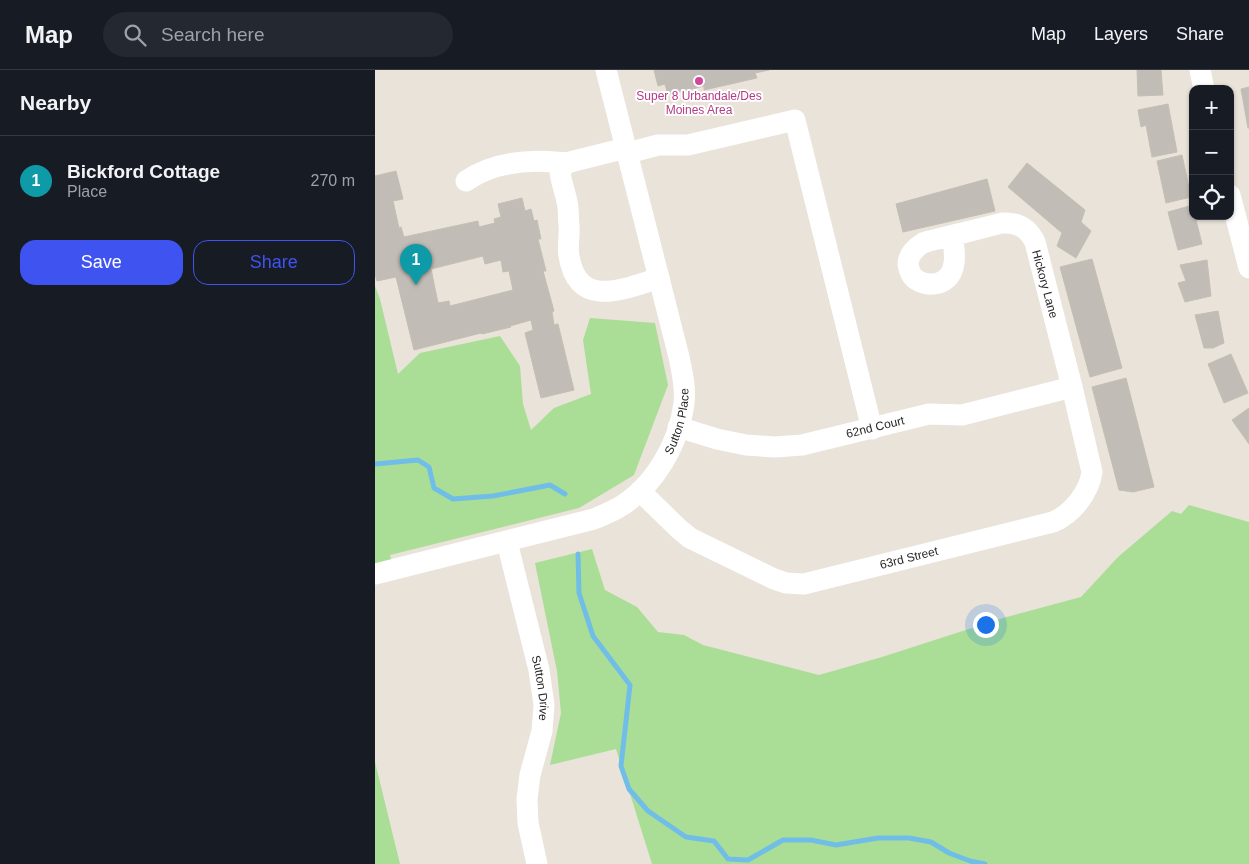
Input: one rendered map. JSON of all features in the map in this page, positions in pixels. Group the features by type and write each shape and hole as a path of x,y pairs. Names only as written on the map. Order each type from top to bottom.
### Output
{"street":[{"name":"Sutton Place","path":"375,574 594,520 619,507 641,491 660,468 674,442 684,403 684,381 607,70"},
{"path":"1200,70 1202,85"},
{"path":"466,181 478,173 493,168 527,161 566,163 658,145 688,146 795,120 872,429"},
{"path":"566,163 560,172 561,184 567,202 568,253 572,269 581,282 592,290 609,292 659,278"},
{"path":"1234,210 1249,268"},
{"name":"Hickory Lane","path":"952,236 1011,222 1021,225 1030,233 1035,242 1072,387"},
{"name":"62nd Court","path":"678,428 746,445 775,447 802,445 929,414 962,415 1072,387"},
{"name":"63rd Street","path":"641,491 690,538 786,583 813,583 1063,518 1085,493 1090,483 1092,472 1072,387"},
{"name":"Sutton Drive","path":"507,542 539,670 544,706 542,731 530,775 527,799 528,823 537,864"}],"green space":[{"path":"375,286 380,299 398,374 420,353 500,336 520,366 523,404 531,430 554,408 591,394 583,340 590,318 655,323 668,385 634,475 579,508 390,555 394,570 375,574"},
{"path":"1189,505 1249,522 1249,864 652,864 616,749 550,765 561,713 557,671 535,563 592,549 605,590 637,607 658,632 684,635 703,645 819,675 1003,618 1081,597 1118,557 1172,511 1181,514"},
{"path":"375,762 400,864 375,864"}],"building":[{"name":"Super 8 Urbandale/Des Moines Area","path":"654,70 769,70 755,73 757,78 704,90 704,86 668,95 665,84 658,86"},
{"path":"1137,70 1161,70 1163,95 1138,96"},
{"path":"1249,87 1249,128 1248,128 1241,89"},
{"path":"1168,104 1177,152 1152,157 1146,125 1141,127 1138,110"},
{"path":"1182,155 1189,188 1189,197 1166,203 1157,161"},
{"path":"1027,163 1085,210 1081,222 1091,231 1076,258 1057,246 1062,233 1008,187"},
{"path":"396,171 403,199 393,201 399,228 401,227 404,237 478,221 479,227 495,223 494,219 501,217 498,204 522,198 525,211 531,209 534,221 537,220 541,239 538,239 546,271 543,271 554,311 552,312 554,325 558,324 574,390 541,398 525,333 533,330 531,320 511,327 414,350 396,277 377,281 375,274 375,176","holes":["483,256 485,264 501,260 503,272 509,271 513,290 450,306 449,301 438,303 431,269"]},
{"path":"987,179 995,211 903,232 896,204"},
{"path":"1189,206 1189,220 1196,220 1202,244 1178,250 1168,212"},
{"path":"1092,259 1122,368 1090,377 1060,267"},
{"path":"1207,260 1211,296 1185,302 1178,283 1186,281 1180,265"},
{"path":"1218,311 1224,343 1213,348 1204,348 1195,315"},
{"path":"1231,354 1248,393 1224,403 1208,364"},
{"path":"1126,378 1154,487 1133,492 1119,490 1092,387"},
{"path":"1249,408 1249,444 1232,420"}],"waterway":[{"path":"375,464 418,460 429,467 434,488 453,499 493,496 550,485 565,494"},
{"path":"578,554 579,593 593,636 630,685 621,766 629,789 648,811 686,837 714,841 728,859 748,860 783,840 811,840 836,845 878,838 909,838 931,842 949,853 970,861 985,864"}],"place":[{"name":"Super 8 Urbandale/Des Moines Area","path":"699,81"},
{"name":"Bickford Cottage","path":"416,285"}]}
